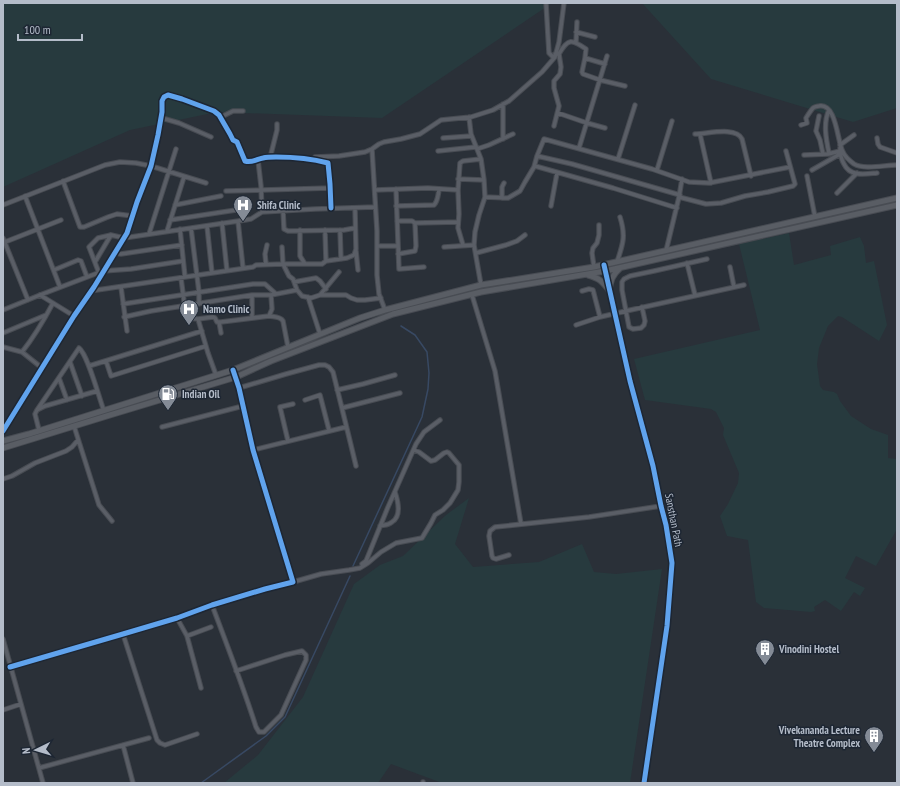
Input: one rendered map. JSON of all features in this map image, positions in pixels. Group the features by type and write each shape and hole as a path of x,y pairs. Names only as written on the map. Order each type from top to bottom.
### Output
{"main road":[{"path":"3,448 236,377 278,358 393,314 481,292 586,275 617,262 897,198"},
{"path":"3,441 233,370 360,318 385,310 481,285 594,267 620,267 897,205"},
{"path":"609,290 614,274 620,267"},
{"path":"586,275 596,277 601,280 609,290"}],"street":[{"path":"546,3 549,53 556,56"},
{"path":"554,126 559,106 554,88 554,81 560,74 561,67 556,56 564,3"},
{"path":"576,42 577,22"},
{"path":"576,32 595,37"},
{"path":"313,160 315,157 365,152 384,142 420,134 441,120 469,117 493,110 509,101 542,72 564,45 570,42 576,42 586,49 582,72 583,74 625,86"},
{"path":"579,148 607,56"},
{"path":"585,58 604,64"},
{"path":"3,431 101,272 128,232 150,166 162,118 162,101 164,97 168,95 214,111 221,117 233,140 237,142 245,160 249,162 262,158 295,158 328,163 331,208"},
{"path":"503,104 503,139"},
{"path":"618,159 635,105"},
{"path":"801,126 807,123 806,118 814,107 825,106 829,110 836,125 842,162 845,167 857,174 877,173"},
{"path":"829,110 826,121 826,142 829,154"},
{"path":"221,117 233,111 243,111"},
{"path":"558,113 605,128"},
{"path":"819,116 816,131 820,140 823,154"},
{"path":"469,117 472,136 481,159 484,180 484,197 475,232 474,245 481,285"},
{"path":"162,118 179,122 211,137"},
{"path":"657,170 672,122"},
{"path":"270,158 277,130 277,124"},
{"path":"695,134 724,132 738,133 742,140 751,176"},
{"path":"438,151 477,148 513,134"},
{"path":"700,134 711,183"},
{"path":"840,146 854,135"},
{"path":"443,138 472,136"},
{"path":"877,138 880,147 897,153"},
{"path":"484,197 508,198 520,192 524,182 534,166 544,139 657,170 689,182 711,183 790,168"},
{"path":"840,146 846,156 854,164 862,166 897,165"},
{"path":"149,234 176,149"},
{"path":"372,149 375,190 377,275 381,298 385,310"},
{"path":"537,156 572,164 706,204 721,203 745,196 793,186 795,184 786,151"},
{"path":"804,155 840,152"},
{"path":"812,170 840,152"},
{"path":"464,245 458,228 458,179 460,163 463,161 481,159"},
{"path":"258,160 262,212"},
{"path":"3,205 105,165 120,162 150,166 206,182"},
{"path":"534,166 677,208"},
{"path":"551,206 558,173"},
{"path":"838,193 857,174"},
{"path":"167,231 184,176"},
{"path":"808,176 814,218"},
{"path":"458,179 484,180"},
{"path":"666,251 680,196 682,180"},
{"path":"63,181 80,227 84,227 108,216 117,214 133,216"},
{"path":"502,198 502,187 504,183"},
{"path":"226,191 330,188"},
{"path":"375,190 428,188 439,190 458,190"},
{"path":"396,189 399,269 424,267"},
{"path":"396,206 434,205 436,203 439,190"},
{"path":"25,196 60,287"},
{"path":"175,205 221,196"},
{"path":"101,272 89,247 98,238 111,235 124,238 222,224 251,219 262,212 375,207"},
{"path":"355,208 358,270"},
{"path":"170,220 236,210"},
{"path":"283,210 284,229 288,231 340,230 355,228"},
{"path":"617,262 624,238 620,217"},
{"path":"28,300 4,240 61,220"},
{"path":"238,221 243,268"},
{"path":"397,221 412,221 415,223 458,222"},
{"path":"398,254 415,251 415,223"},
{"path":"222,224 227,271"},
{"path":"594,267 592,253 597,243 599,225"},
{"path":"207,226 212,273"},
{"path":"191,228 199,292 199,304"},
{"path":"180,229 185,277"},
{"path":"300,230 300,256 305,264"},
{"path":"325,230 326,261"},
{"path":"340,230 341,259"},
{"path":"95,262 111,235"},
{"path":"476,253 506,246 525,235"},
{"path":"114,254 182,245"},
{"path":"444,247 474,245"},
{"path":"266,264 265,254 267,246"},
{"path":"377,246 398,246"},
{"path":"282,247 283,264 288,276 293,279 297,290 302,296 311,298 320,295 346,295 357,300 381,298"},
{"path":"90,292 253,267 256,265 322,264 326,261 354,255 356,249"},
{"path":"642,308 644,325 642,328 633,329 629,327 622,290 622,282 624,279 630,276 707,259"},
{"path":"54,270 78,260 81,261 87,277"},
{"path":"3,310 101,272 183,261"},
{"path":"688,263 695,295"},
{"path":"730,267 734,287"},
{"name":"Sansthan Path","path":"605,268 630,381 653,466 672,563 667,626 644,783"},
{"path":"320,295 339,272"},
{"path":"181,278 186,316 188,318 198,319 213,317 217,322 219,322 221,333"},
{"path":"294,282 316,278 326,289"},
{"path":"123,304 253,284 265,284 273,294 272,309 269,316"},
{"path":"576,326 615,313 744,285"},
{"path":"121,287 126,331"},
{"path":"582,291 589,289 593,290 600,317"},
{"path":"124,317 252,295 273,294 297,290"},
{"path":"40,295 74,316"},
{"path":"252,295 252,318"},
{"path":"472,295 495,371 521,524"},
{"path":"308,297 320,334"},
{"path":"22,352 47,315 53,303"},
{"path":"3,333 47,315"},
{"path":"219,322 269,316 282,318 288,347"},
{"path":"198,319 216,375"},
{"path":"89,366 202,331"},
{"path":"106,361 111,376 206,346"},
{"path":"3,347 22,352 42,368"},
{"path":"39,430 35,414 79,348 89,366 104,410"},
{"path":"70,362 82,396"},
{"path":"239,388 319,365 329,367 332,372 350,437 356,466"},
{"path":"233,370 239,388 253,450 293,582"},
{"path":"337,390 395,375"},
{"path":"59,378 67,400"},
{"path":"37,410 45,406 97,391"},
{"path":"342,408 400,393"},
{"path":"305,400 320,395 329,430"},
{"path":"288,441 280,407 293,404"},
{"path":"162,427 243,406"},
{"path":"360,568 366,560 416,444 424,432 440,420"},
{"path":"74,426 99,505 112,521"},
{"path":"253,450 346,427"},
{"path":"3,479 12,476 35,463 66,451 78,440"},
{"path":"10,667 177,618 212,605 265,589 321,574 360,568 381,552 396,544 422,538 435,515 450,503 458,490 459,465 451,454 447,452 431,461 420,452 414,450"},
{"path":"380,526 393,522 396,518 398,512 398,499 395,492"},
{"path":"509,555 496,559 493,558 489,536 490,531 494,527 589,517 661,506"},
{"path":"212,605 236,671 245,692 256,727 259,732 264,732 281,715 306,660 306,655 302,652 285,655 236,671"},
{"path":"177,618 187,636 201,688"},
{"path":"187,636 212,627"},
{"path":"123,634 157,740 165,745 197,734"},
{"path":"3,639 43,783"},
{"path":"3,710 21,704"},
{"path":"38,768 149,738"},
{"path":"123,745 133,783"}],"green space":[{"path":"3,3 552,3 382,118 217,112 130,130 3,187"},
{"path":"642,3 897,3 897,108 853,122 711,79"},
{"path":"789,233 794,265 831,255 830,246 860,237 864,246 866,263 874,261 887,325 879,341 842,317 838,316 828,326 819,348 817,364 820,386 823,390 837,394 840,401 851,416 871,429 888,435 888,458 897,459 897,529 876,566 856,556 845,578 865,588 860,596 854,592 841,611 825,600 814,607 815,611 811,612 764,608 756,602 748,540 727,536 720,516 728,504 738,483 739,473 723,435 724,428 716,412 711,409 645,400 634,359 760,330 739,244"},
{"path":"469,498 455,544 473,567 539,562 582,544 594,572 616,574 662,569 630,783 442,783 391,764 378,783 224,783 258,755 303,697 354,584 380,565 403,556 446,515"}],"waterway":[{"path":"353,566 422,417 428,389 429,373 427,352 415,335 401,326"},
{"path":"201,783 266,736 285,717 350,576"}],"cycle path":[{"path":"3,431 127,233 151,166 162,112 162,101 164,97 168,95 214,111 219,115 233,140 237,142 245,161 268,157 282,157 309,159 328,163 331,208"},
{"path":"604,265 630,381 653,466 666,525 672,563 667,626 644,783"},
{"path":"10,667 177,618 212,605 265,589 293,582 253,450 239,388 233,370"}],"place":[{"name":"Shifa Clinic","path":"243,222"},
{"name":"Namo Clinic","path":"189,326"},
{"name":"Indian Oil","path":"168,411"},
{"name":"Vinodini Hostel","path":"765,666"},
{"name":"Vivekananda Lecture Theatre Complex","path":"874,753"}]}
